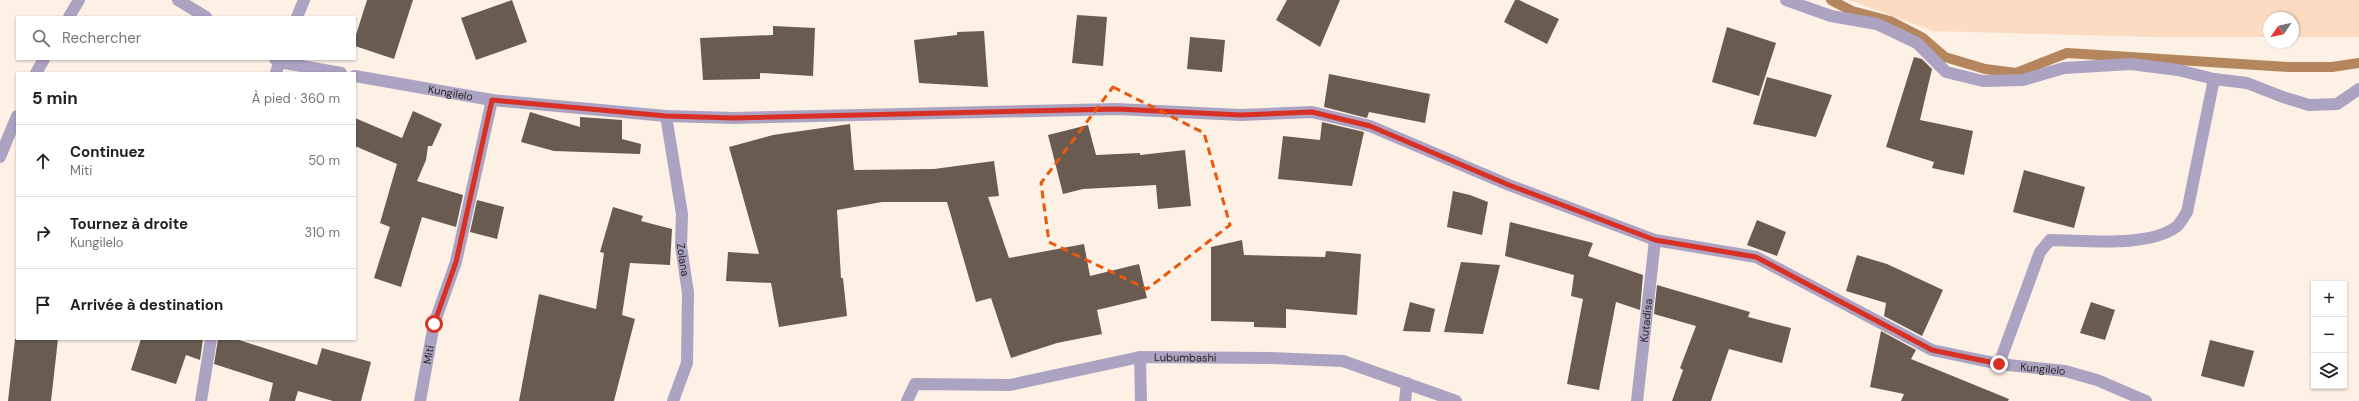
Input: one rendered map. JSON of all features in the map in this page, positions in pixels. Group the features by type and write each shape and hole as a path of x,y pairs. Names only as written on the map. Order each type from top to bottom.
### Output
{"street":[{"path":"70,16 79,0"},
{"path":"178,0 204,16"},
{"path":"297,16 304,0"},
{"path":"1786,0 1831,16 1877,24 1917,43 1946,72 1983,81 2023,80 2064,68 2131,64 2178,70 2214,79 2247,82 2283,97 2309,105 2337,104 2359,89"},
{"path":"37,72 43,60"},
{"path":"278,63 335,72"},
{"name":"Kungilelo","path":"356,76 492,100 666,116 734,118 1117,109 1241,115 1312,112 1370,126 1509,185 1655,240 1756,257 1932,350 1999,364 2065,371 2098,380 2146,401"},
{"path":"1999,364 2040,252 2050,240 2114,241 2152,237 2176,227 2180,222 2187,212 2214,79"},
{"name":"Miti","path":"420,401 434,324 456,262 492,100"},
{"name":"Zolana","path":"666,116 682,214 681,246 688,293 687,363 673,401"},
{"path":"0,157 16,118"},
{"name":"Kutadisa","path":"1637,401 1655,240"},
{"path":"201,401 211,340"},
{"path":"1140,358 1141,401"},
{"name":"Lubumbashi","path":"907,401 915,384 1010,385 1140,358 1268,358 1343,361 1456,401"},
{"path":"1405,401 1407,383"}],"highlighted area":[{"path":"1113,87 1204,133 1230,225 1147,289 1049,242 1041,183"}],"shaded area":[{"path":"1849,0 2359,0 2359,37 2299,37 2299,12 2263,12 2263,37 2154,37 1933,31"}],"building":[{"path":"367,0 413,0 394,59 356,46 356,35"},
{"path":"512,0 527,42 476,60 461,18"},
{"path":"1287,0 1340,0 1320,47 1276,20"},
{"path":"1515,0 1519,0 1559,19 1547,44 1504,22"},
{"path":"1077,15 1107,17 1103,66 1072,63"},
{"path":"773,26 815,28 813,76 760,73 760,79 703,80 700,38 773,35"},
{"path":"1727,27 1776,43 1759,96 1712,82"},
{"path":"984,31 988,87 919,83 914,40 957,35 957,32"},
{"path":"1190,37 1225,40 1222,72 1187,69"},
{"path":"1914,57 1922,59 1932,69 1920,120 1973,131 1964,175 1932,168 1934,162 1886,147"},
{"path":"1329,74 1430,94 1425,123 1369,112 1367,118 1324,107"},
{"path":"1767,77 1832,95 1816,137 1753,124"},
{"path":"413,111 442,124 432,146 428,146 426,160 417,181 463,195 456,227 422,217 401,287 374,278 390,227 380,223 397,164 356,146 356,118 402,138"},
{"path":"530,112 580,127 580,117 622,120 622,139 641,144 640,154 554,151 521,142"},
{"path":"1322,122 1364,132 1352,186 1278,179 1283,136 1320,140"},
{"path":"850,124 854,170 934,169 994,161 999,196 988,197 1009,258 1084,244 1090,276 1139,264 1147,298 1097,310 1102,334 1057,343 1011,358 991,298 976,302 947,202 882,202 837,210 841,278 843,278 847,316 779,327 771,283 726,281 728,252 759,254 729,147 773,135"},
{"path":"1088,125 1096,155 1140,153 1140,155 1185,150 1191,206 1158,209 1156,185 1083,189 1063,194 1048,135"},
{"path":"2024,170 2085,187 2074,228 2013,212"},
{"path":"1453,191 1470,195 1488,202 1482,235 1447,227"},
{"path":"477,200 504,207 497,239 470,232"},
{"path":"613,207 643,216 641,221 672,229 670,265 630,263 622,315 635,319 614,401 519,401 539,294 596,309 604,253 600,252"},
{"path":"1757,220 1786,232 1777,256 1747,245"},
{"path":"1510,222 1593,243 1588,256 1643,275 1640,310 1616,302 1599,390 1567,384 1583,299 1571,296 1574,275 1505,256"},
{"path":"1242,240 1244,255 1325,257 1326,251 1361,254 1357,315 1286,309 1286,328 1254,327 1254,322 1211,321 1211,247"},
{"path":"1857,255 1887,264 1943,290 1922,336 1884,316 1886,303 1846,291"},
{"path":"1461,262 1500,265 1483,334 1444,332"},
{"path":"1657,285 1750,312 1748,317 1791,328 1782,363 1729,349 1711,401 1672,401 1683,370 1680,368 1696,326 1654,314"},
{"path":"1410,302 1435,309 1430,332 1403,331"},
{"path":"2091,302 2115,310 2105,340 2080,333"},
{"path":"1881,331 1916,350 1911,359 2009,399 2008,401 1901,401 1904,394 1870,387"},
{"path":"15,339 58,340 51,401 8,401"},
{"path":"141,340 203,340 200,360 186,355 176,384 131,370"},
{"path":"218,340 239,340 317,365 322,348 371,362 361,401 333,401 298,391 295,401 269,401 273,383 214,364"},
{"path":"2210,340 2254,351 2244,387 2201,376"}],"waterway":[{"path":"1831,0 1852,11 1890,21 1923,38 1945,57 1985,69 2016,73 2067,53 2288,67 2332,67 2359,63"}],"route":[{"path":"434,324 456,262 492,100 666,116 734,118 1117,109 1241,115 1312,112 1370,126 1509,185 1655,240 1756,257 1932,350 1999,364"}]}
